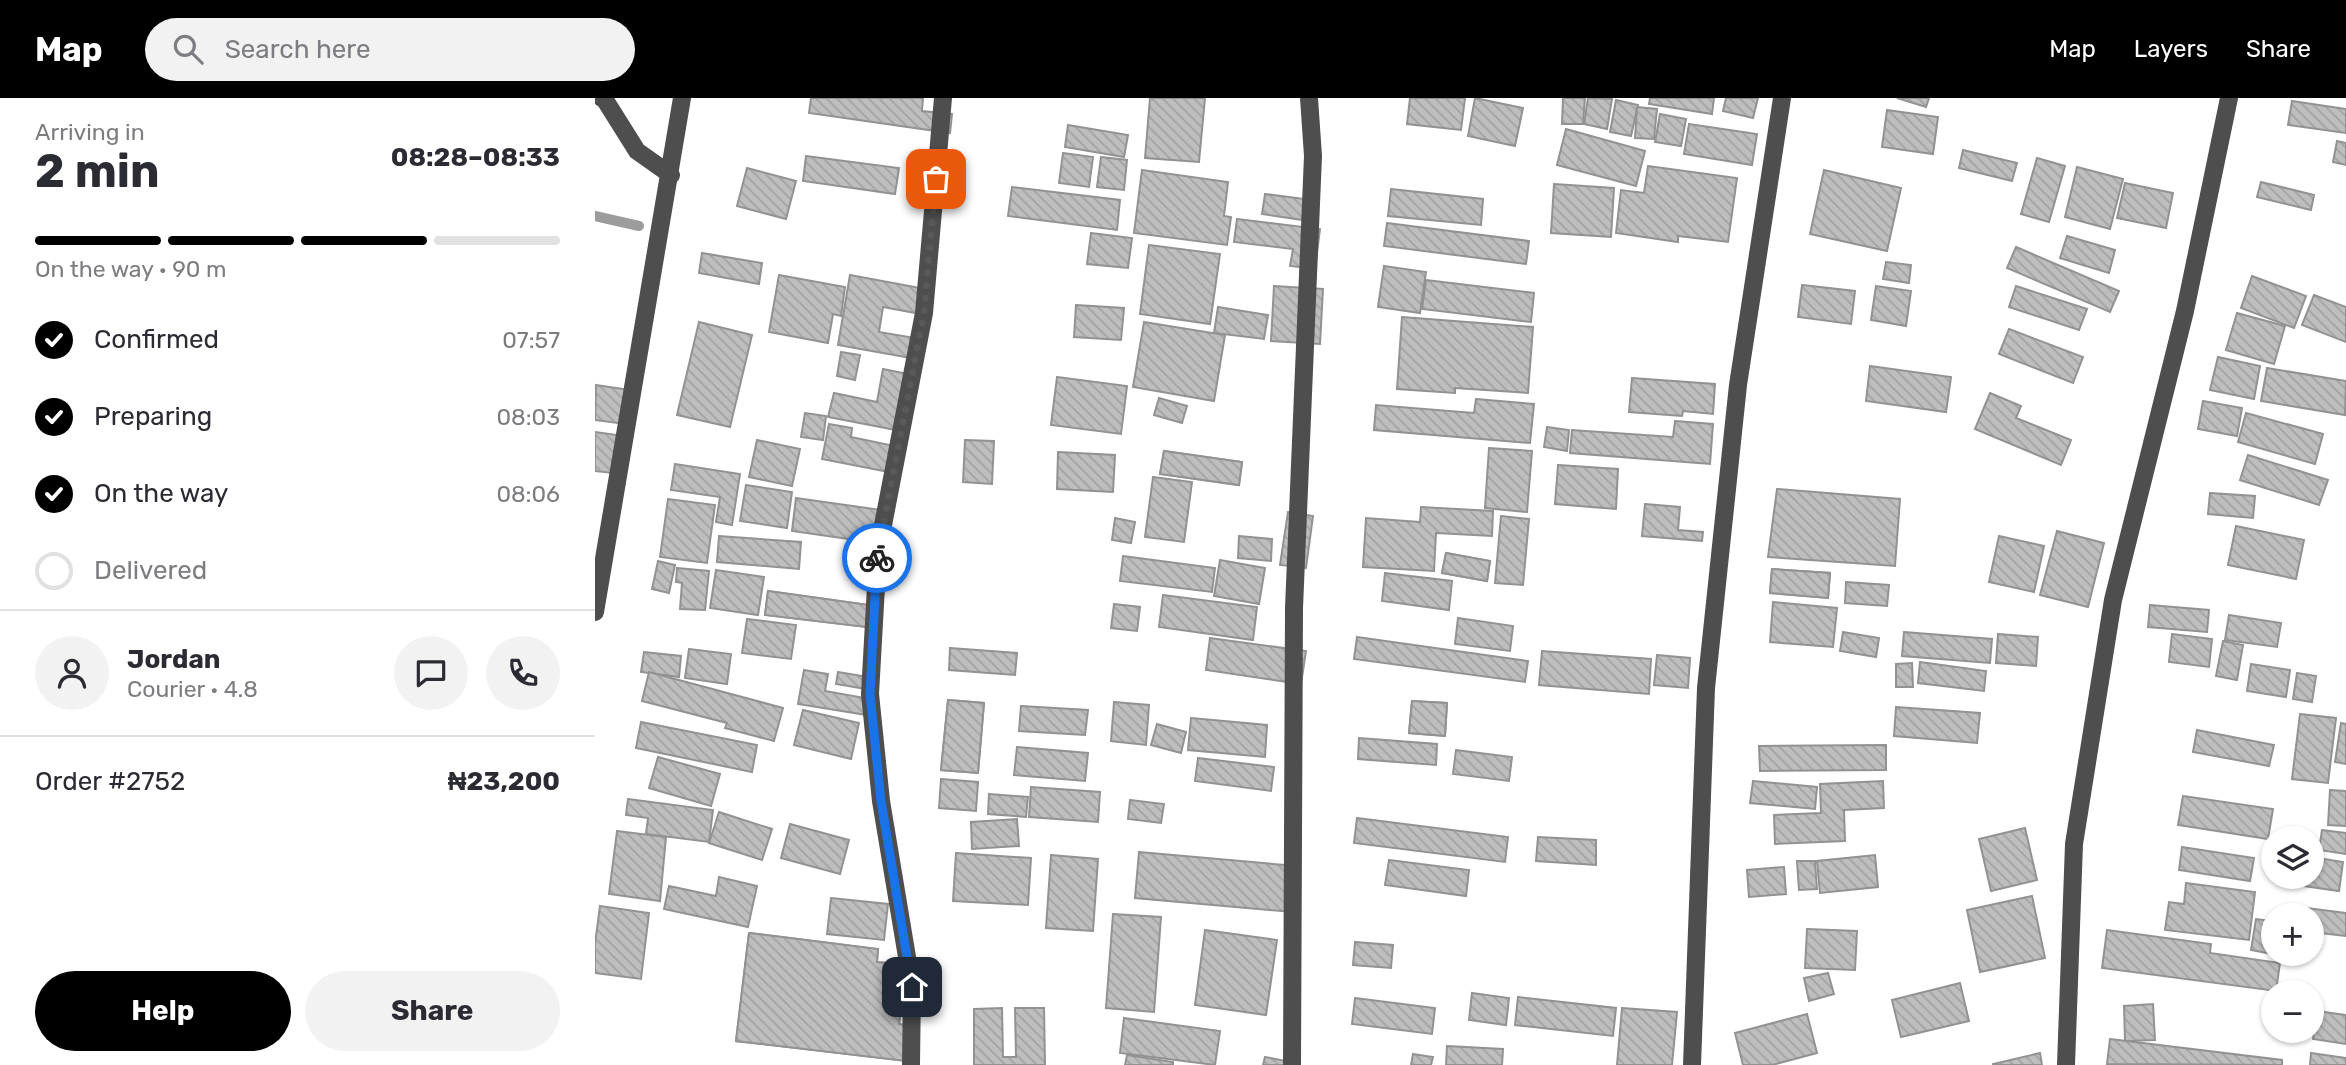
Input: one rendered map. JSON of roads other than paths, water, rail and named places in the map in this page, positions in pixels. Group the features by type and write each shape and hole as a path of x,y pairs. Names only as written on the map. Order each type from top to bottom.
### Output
{"street":[{"path":"602,98 637,151 671,175"},
{"path":"595,612 682,98"},
{"path":"911,1065 912,987 881,801 870,694 878,551 924,313 943,98"},
{"path":"1292,1065 1294,608 1313,156 1310,98"},
{"path":"1692,1065 1706,688 1738,385 1782,98"},
{"path":"2067,1065 2074,844 2113,600 2185,310 2229,98"}],"waterway":[{"path":"595,216 639,226"}]}
